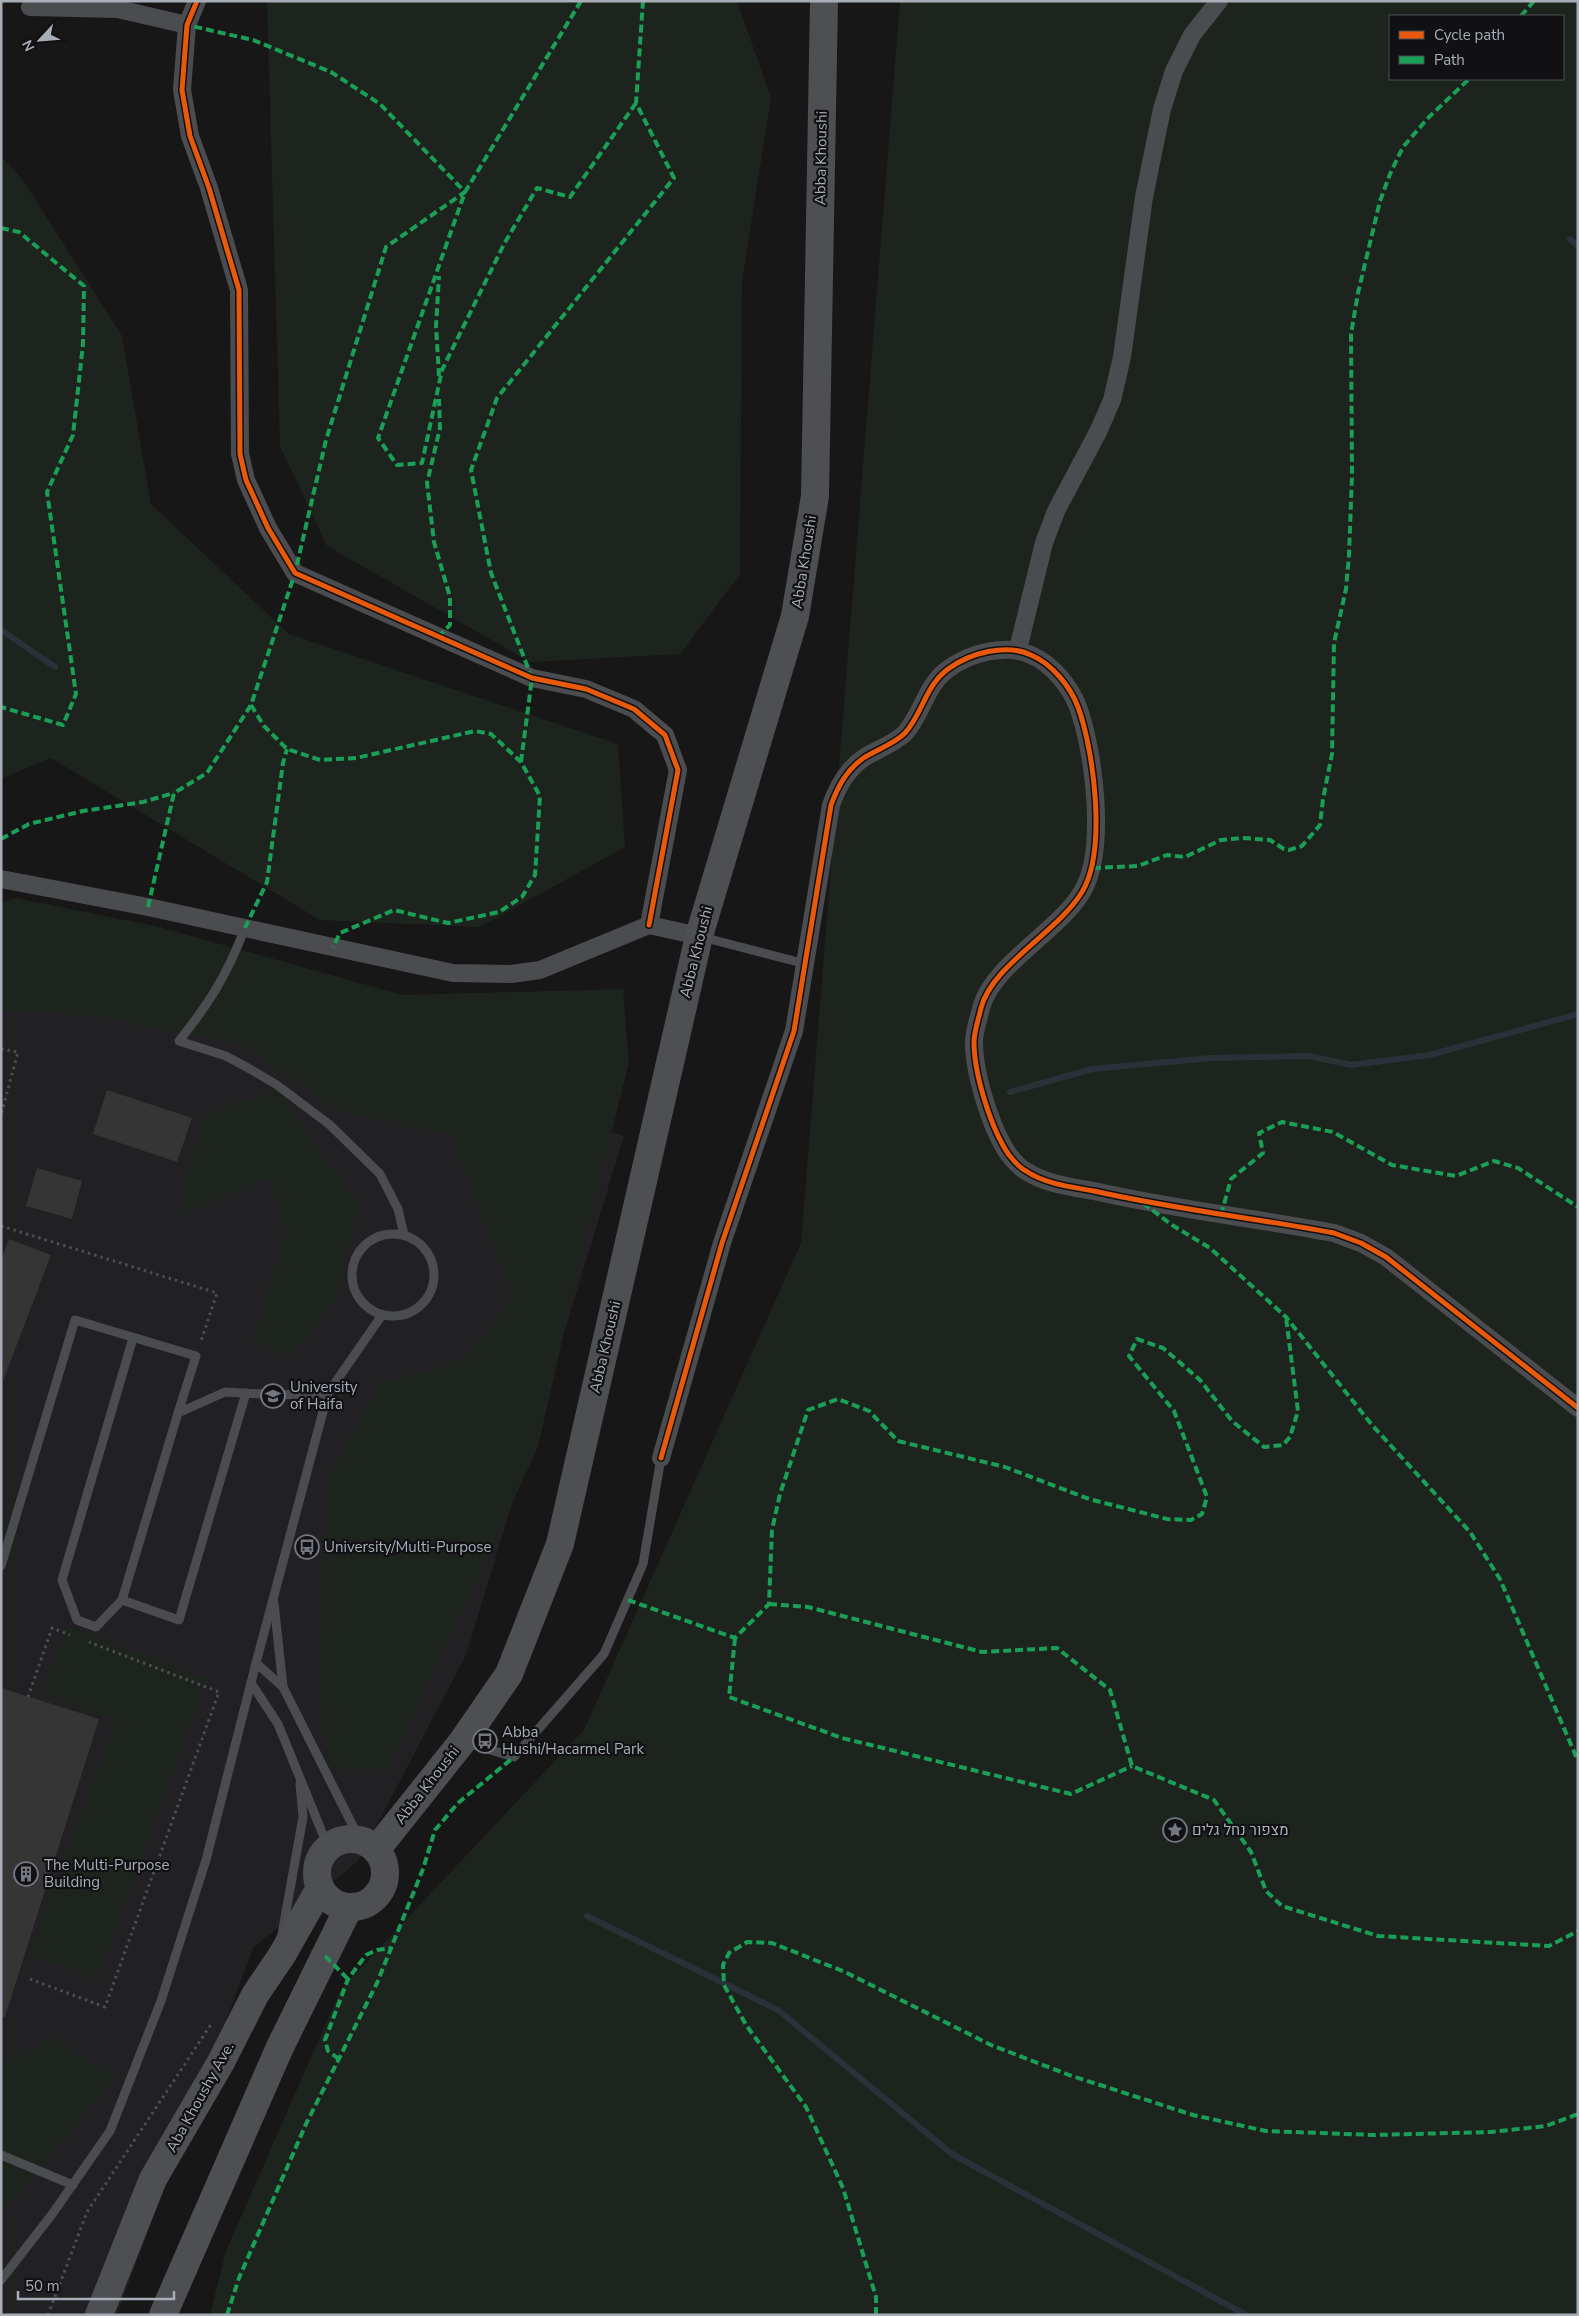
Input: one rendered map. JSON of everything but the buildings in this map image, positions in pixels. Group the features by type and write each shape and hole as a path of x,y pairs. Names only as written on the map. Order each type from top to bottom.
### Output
{"main road":[{"name":"Abba Khoushi","path":"368,1845 462,1742 509,1674 560,1544 699,936 795,616 815,496 824,1"},
{"path":"349,1838 368,1845 385,1868 382,1888 368,1903 348,1907 332,1902 320,1888 317,1880 318,1862 328,1847 338,1841 349,1838"},
{"name":"Aba Khoushy Ave.","path":"99,2315 153,2179 220,2062 255,1995 282,1955 320,1888"},
{"path":"163,2315 280,2047 348,1907"}],"street":[{"path":"197,1 187,25 182,90 190,136 209,188 238,290 240,454 246,480 268,528 295,573 532,678 586,689 634,709 665,735 678,770 649,925"},
{"path":"1018,649 1047,535 1056,511 1098,432 1112,400 1122,357 1144,197 1162,109 1174,71 1192,34 1219,1"},
{"path":"30,7 118,9 187,25"},
{"path":"661,1458 722,1242 794,1031 831,805 839,785 852,768 864,758 894,742 905,732 936,680 950,668 972,657 1006,649 1018,649 1040,659 1060,677 1078,706 1091,763 1096,836 1093,868 1082,893 1056,924 1000,974 982,1003 974,1042 983,1097 999,1137 1010,1156 1025,1171 1062,1184 1141,1202 1326,1232 1361,1243 1386,1257 1578,1408"},
{"path":"1,879 245,928 453,973 483,975 540,970 649,925 699,936"}],"lane":[{"path":"245,928 233,960 212,999 179,1041 226,1056 250,1069 277,1085 330,1125 380,1174 398,1209 404,1235"},
{"path":"699,936 806,964"},
{"path":"391,1233 404,1235 417,1241 427,1251 433,1264 434,1279 430,1293 422,1305 410,1312 396,1316 382,1315 360,1301 354,1289 353,1263 358,1252 367,1242 378,1236 391,1233"},
{"path":"1,2280 73,2185 110,2131 161,2001 206,1860 328,1393 382,1315"},
{"path":"1,1566 75,1320 196,1356 122,1600 96,1627 77,1620 62,1580 133,1338"},
{"path":"178,1414 225,1392 279,1395 328,1393"},
{"path":"122,1600 180,1620 246,1393"},
{"path":"462,1742 514,1757 604,1654 643,1564 661,1458"},
{"path":"273,1598 283,1688"},
{"path":"256,1663 283,1688 368,1845"},
{"path":"251,1683 278,1724 328,1847"},
{"path":"282,1955 285,1914 294,1877 302,1817 300,1777"},
{"path":"1,2155 73,2185"}],"path":[{"path":"1,1049 18,1052 1,1115"},
{"path":"1,1226 217,1294 196,1356"},
{"path":"28,1696 52,1628 219,1692 105,2006 30,1979"},
{"path":"48,2315 87,2212 215,2018"}],"shaded area":[{"path":"270,1 737,1 771,98 742,281 740,574 680,654 530,662 327,546 280,446 267,4"},
{"path":"900,1 1578,1 1578,2315 210,2315 226,2251 341,1989 584,1730 801,1243"},
{"path":"1,156 23,180 122,336 151,504 289,634 618,744 625,847 480,927 320,920 51,758 1,779"},
{"path":"16,898 155,926 403,995 623,989 629,1062 590,1217 538,1447 388,1769 326,1769 320,1683 325,1488 379,1383 464,1360 514,1298 451,1136 337,1109 242,1044 94,1016 1,1010 1,902"},
{"name":"University of Haifa","path":"1,935 624,1136 466,1655 358,1861 253,1948 117,2315 1,2315"},
{"path":"277,1090 359,1205 335,1301 289,1358 253,1341 286,1234 269,1178 177,1215 203,1115"},
{"path":"67,1626 207,1679 97,1979 29,1954 116,1721 42,1693"},
{"path":"51,2038 116,2077 1,2214 1,2067"}],"waterway":[{"path":"1570,239 1578,246"},
{"path":"1,630 55,667"},
{"path":"1010,1092 1092,1069 1211,1058 1309,1056 1351,1065 1430,1055 1578,1014"},
{"path":"587,1916 778,2010 952,2154 1246,2315"}],"marked path":[{"path":"581,1 465,192 378,438 397,465 422,463 442,370 504,244 537,188 570,197 636,103"},
{"path":"521,762 532,678 491,573 471,470 497,398 674,178 636,103 643,1"},
{"path":"1522,15 1534,1"},
{"path":"148,907 174,793 207,773 251,705 295,573 326,440 386,247 465,192 380,104 331,72 253,40 187,25"},
{"path":"1093,868 1138,866 1167,855 1185,857 1221,840 1243,838 1270,840 1289,850 1302,846 1320,825 1332,754 1334,643 1346,589 1349,555 1352,475 1351,334 1358,293 1380,201 1403,147 1428,118 1468,80"},
{"path":"1,228 19,232 84,286 83,344 73,435 47,492 76,694 63,725 1,707"},
{"path":"439,276 436,326 439,376"},
{"path":"438,637 450,625 450,597 434,542 427,483 440,428 439,399"},
{"path":"251,705 264,726 287,749 320,760 356,758 475,731 491,734 521,762 540,796 535,875 522,897 499,912 448,923 394,910 340,933 333,947"},
{"path":"245,928 267,882 283,763 287,749"},
{"path":"1,839 29,824 83,811 143,802 174,793"},
{"path":"1221,1215 1231,1179 1263,1153 1259,1133 1282,1122 1333,1132 1392,1165 1456,1176 1494,1161 1518,1168 1578,1207"},
{"path":"1143,1203 1172,1225 1210,1248 1286,1317 1372,1425 1470,1532 1500,1579 1578,1761"},
{"path":"628,1600 735,1638 769,1604 772,1530 780,1494 808,1410 838,1399 869,1411 898,1441 1005,1467 1089,1499 1167,1519 1191,1520 1202,1514 1207,1497 1174,1411 1129,1356 1137,1339 1163,1348 1200,1380 1232,1421 1264,1447 1283,1445 1290,1437 1298,1411 1286,1317"},
{"path":"769,1604 808,1607 982,1652 1057,1648 1110,1690 1132,1766 1214,1800 1251,1852 1266,1891 1282,1906 1378,1936 1549,1946 1578,1931"},
{"path":"735,1638 729,1697 842,1738 1071,1794 1132,1766"},
{"path":"227,2315 239,2278 306,2124 377,1983 423,1869 435,1830 458,1803 514,1757"},
{"path":"876,2315 876,2297 843,2188 806,2107 746,2025 724,1985 723,1965 729,1953 747,1942 772,1943 845,1972 991,2045 1069,2075 1193,2115 1266,2131 1374,2135 1491,2132 1546,2126 1578,2114"},
{"path":"339,2059 328,2051 325,2040 348,1979 366,1955 377,1950 391,1948"},
{"path":"325,1956 348,1979"}],"cycle path":[{"path":"197,1 187,25 182,90 190,136 209,188 239,290 240,454 246,480 268,528 295,573 532,678 586,689 634,709 665,735 678,770 649,925"},
{"path":"661,1458 722,1243 794,1031 831,805 844,778 853,767 865,757 905,733 916,717 929,691 940,676 967,658 988,651 1000,650 1021,652 1039,659 1059,676 1075,699 1089,749 1093,774 1096,827 1090,874 1082,892 1058,921 998,977 988,992 981,1008 974,1038 977,1070 990,1116 1009,1155 1021,1168 1033,1175 1059,1184 1154,1203 1334,1233 1361,1243 1386,1257 1578,1408"}],"place":[{"name":"University of Haifa","path":"273,1396"},
{"name":"University/Multi-Purpose","path":"307,1547"},
{"name":"Abba Hushi/Hacarmel Park","path":"485,1741"},
{"name":"מצפור נחל גלים","path":"1175,1830"},
{"name":"The Multi-Purpose Building","path":"26,1874"}]}
